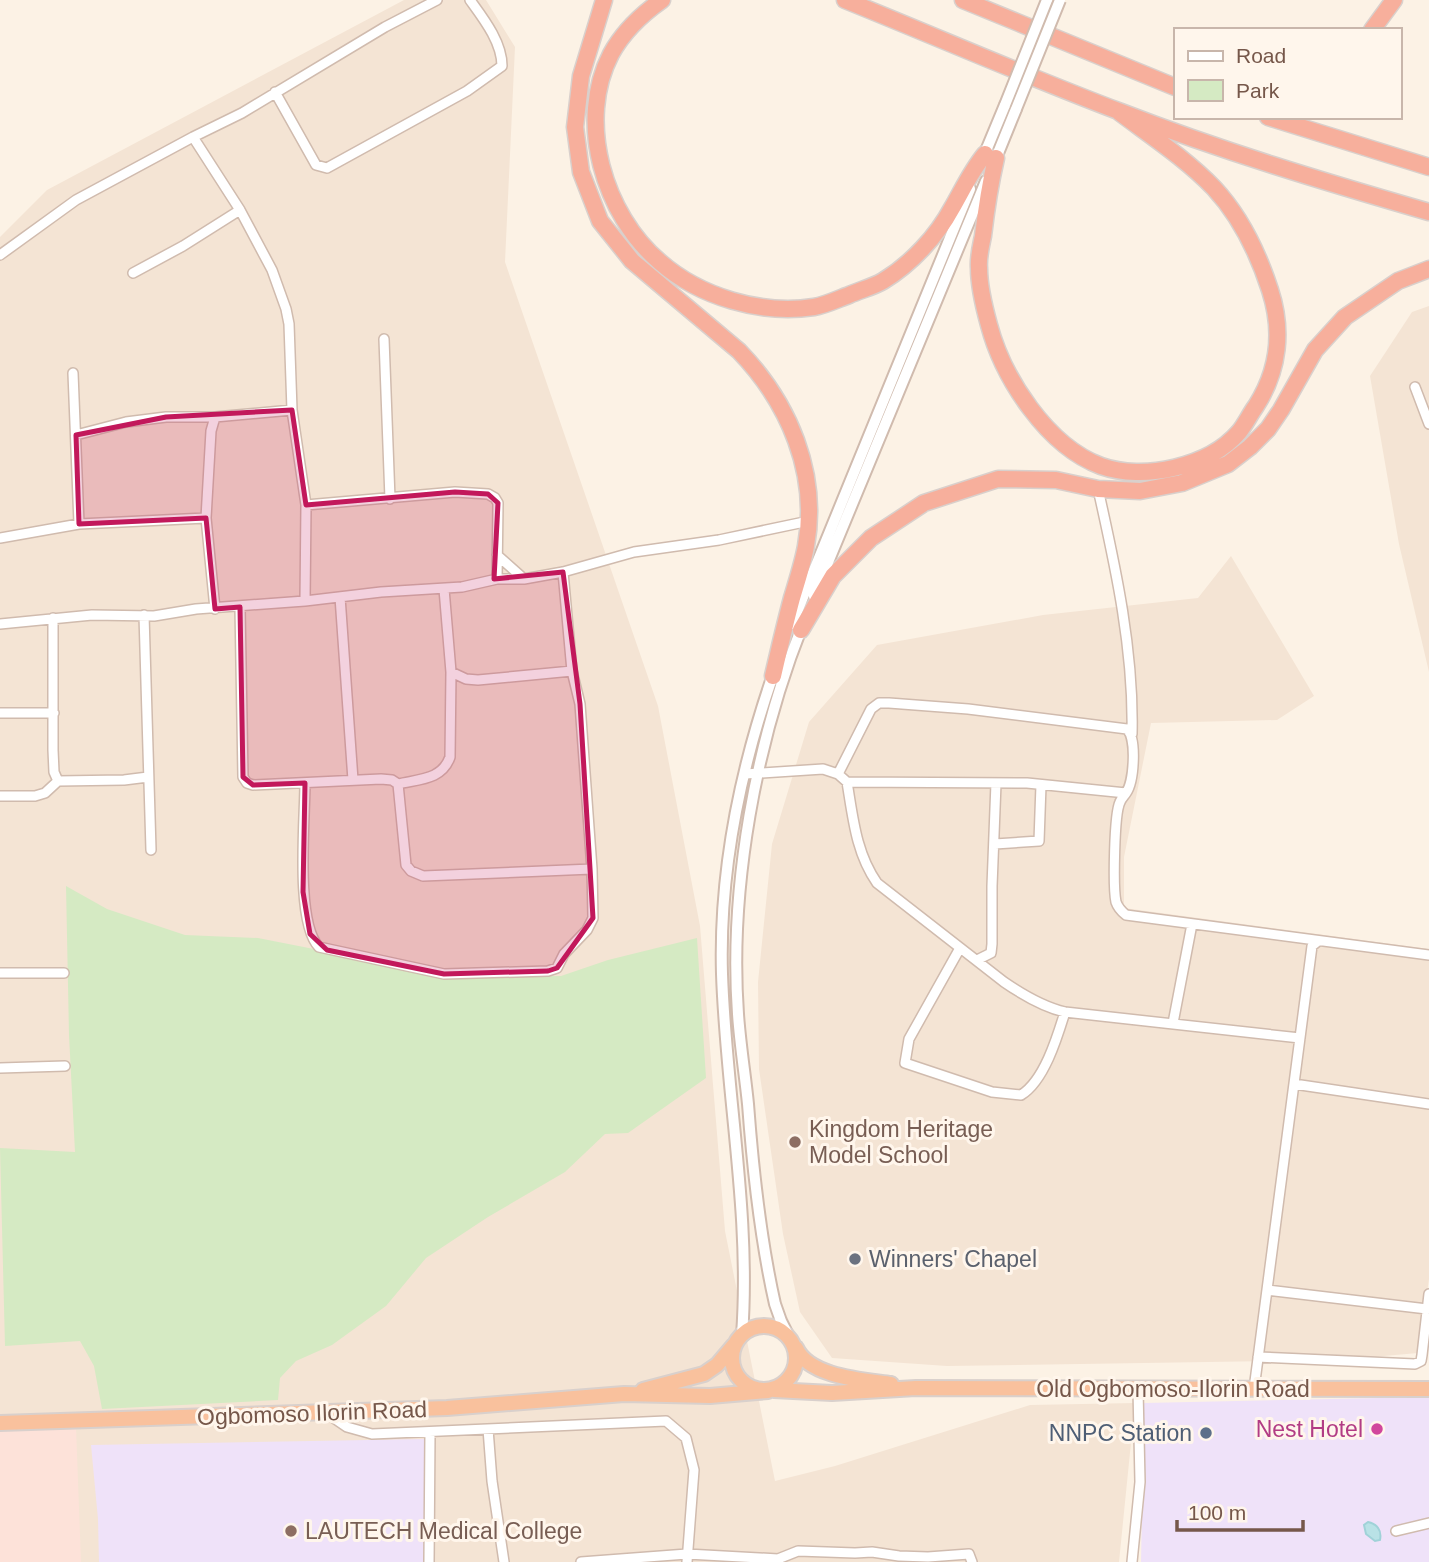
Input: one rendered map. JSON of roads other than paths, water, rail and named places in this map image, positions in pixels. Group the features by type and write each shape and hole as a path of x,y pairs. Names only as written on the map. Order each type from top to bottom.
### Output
{"highway":[{"path":"604,0 581,76 575,127 581,172 600,221 632,261 739,351 770,385 790,422 802,457 809,495 806,548 773,676"},
{"path":"662,0 639,16 611,54 598,90 596,124 599,159 613,200 635,236 659,262 685,280 713,294 741,303 792,309 817,306 882,282 904,266 942,225 972,170 990,156"},
{"path":"845,0 1119,112 1311,178 1429,212"},
{"path":"963,0 1174,86"},
{"path":"1373,28 1394,0"},
{"path":"1130,69 1174,75"},
{"path":"990,156 990,185 978,268 989,327 1008,376 1021,397 1034,415 1065,444 1101,466 1147,472 1196,461 1218,450 1238,433 1267,389 1275,364 1279,336 1276,307 1248,235 1214,189 1182,159 1119,112"},
{"path":"1274,119 1429,167"},
{"path":"801,630 833,576 871,538 924,503 998,480 1056,480 1098,489 1160,489 1205,475 1228,464 1268,429 1315,350 1345,317 1398,281 1429,270"},
{"path":"624,1394 704,1374 717,1365 738,1339 751,1328 761,1326 772,1326 792,1342 808,1363 826,1372 846,1378 916,1388"},
{"path":"738,1339 732,1355 733,1367 738,1377 756,1390 832,1393 916,1388"},
{"path":"624,1394 710,1396 771,1390 789,1380 794,1372 797,1354 792,1342"},
{"name":"Old Ogbomoso-Ilorin Road","path":"916,1388 1429,1389"},
{"name":"Ogbomoso Ilorin Road","path":"0,1423 447,1408 624,1394"}],"street":[{"path":"0,255 76,200 193,136 242,113 385,27 437,0"},
{"path":"275,92 316,165 327,168 467,91 502,66 502,57 494,39 470,0"},
{"path":"1010,107 1047,0"},
{"path":"792,1342 778,1312 766,1259 755,1190 738,1016 737,953 751,805 783,680 801,630 1010,107 1060,0"},
{"path":"193,136 240,210 272,270 286,309 292,410 306,505 305,601"},
{"path":"738,1339 745,1256 728,1052 723,952 727,879 745,774 754,737 791,625 990,156"},
{"path":"132,273 183,246 240,210"},
{"path":"384,339 390,499"},
{"path":"73,373 79,524"},
{"path":"1415,387 1429,424"},
{"path":"76,435 126,422 166,417 215,417 292,410"},
{"path":"215,417 211,431 206,518 215,609"},
{"path":"1098,489 1128,653 1133,701 1131,784 1120,802 1117,814 1115,875 1119,909 1126,915 1429,955"},
{"path":"306,505 455,492 476,492 495,498 498,503 497,579"},
{"path":"0,538 79,524 206,518"},
{"path":"0,624 92,615 144,615 462,587 497,579 524,579 563,572 634,552 719,541 809,521"},
{"path":"497,555 524,579"},
{"path":"305,783 303,892 310,934 319,947 444,974 557,968 564,954 587,930 593,918 580,704 572,671 563,572"},
{"path":"398,785 438,774 446,767 450,757 451,672 444,589"},
{"path":"340,597 353,780"},
{"path":"240,607 243,777 247,783 253,785 392,780 398,785 406,865 411,871 423,876 592,869"},
{"path":"144,615 151,850"},
{"path":"53,618 53,750 54,772 58,781"},
{"path":"451,672 466,679 478,680 572,671"},
{"path":"838,774 871,709 879,703 981,710 1127,729 1132,734"},
{"path":"0,713 54,713"},
{"path":"745,774 823,769 838,774 847,782 858,848 867,869 877,883 1026,996 1052,1009 1065,1013 1300,1038"},
{"path":"0,796 35,796 46,793 58,781 148,777"},
{"path":"847,782 996,783 1126,793"},
{"path":"977,960 991,953 996,783"},
{"path":"995,844 1039,841 1041,785"},
{"path":"1172,1023 1192,924"},
{"path":"1254,1389 1312,946 1317,942"},
{"path":"960,948 909,1039 905,1063 992,1092 1021,1095 1035,1083 1059,1033 1065,1013"},
{"path":"723,952 737,953"},
{"path":"0,973 64,973"},
{"path":"728,1052 743,1052"},
{"path":"0,1068 65,1066"},
{"path":"1294,1084 1429,1104"},
{"path":"1267,1290 1427,1309"},
{"path":"1258,1357 1415,1364 1421,1361 1429,1294"},
{"path":"1132,1562 1140,1482 1138,1389"},
{"path":"323,1411 347,1427 373,1434 666,1421 686,1438 692,1462 693,1491 687,1558"},
{"path":"488,1429 492,1480 504,1562"},
{"path":"429,1562 430,1433"},
{"path":"1396,1531 1429,1523"},
{"path":"581,1562 687,1558 785,1560 798,1551 872,1552 928,1557 969,1553 972,1562"}],"water":[{"path":"1368,1522 1378,1528 1380,1540 1375,1541 1366,1534 1364,1525"}],"place":[{"name":"Kingdom Heritage Model School","path":"795,1142"},
{"name":"Winners' Chapel","path":"855,1259"},
{"name":"Nest Hotel","path":"1377,1429"},
{"name":"NNPC Station","path":"1206,1433"},
{"name":"LAUTECH Medical College","path":"291,1531"}]}
